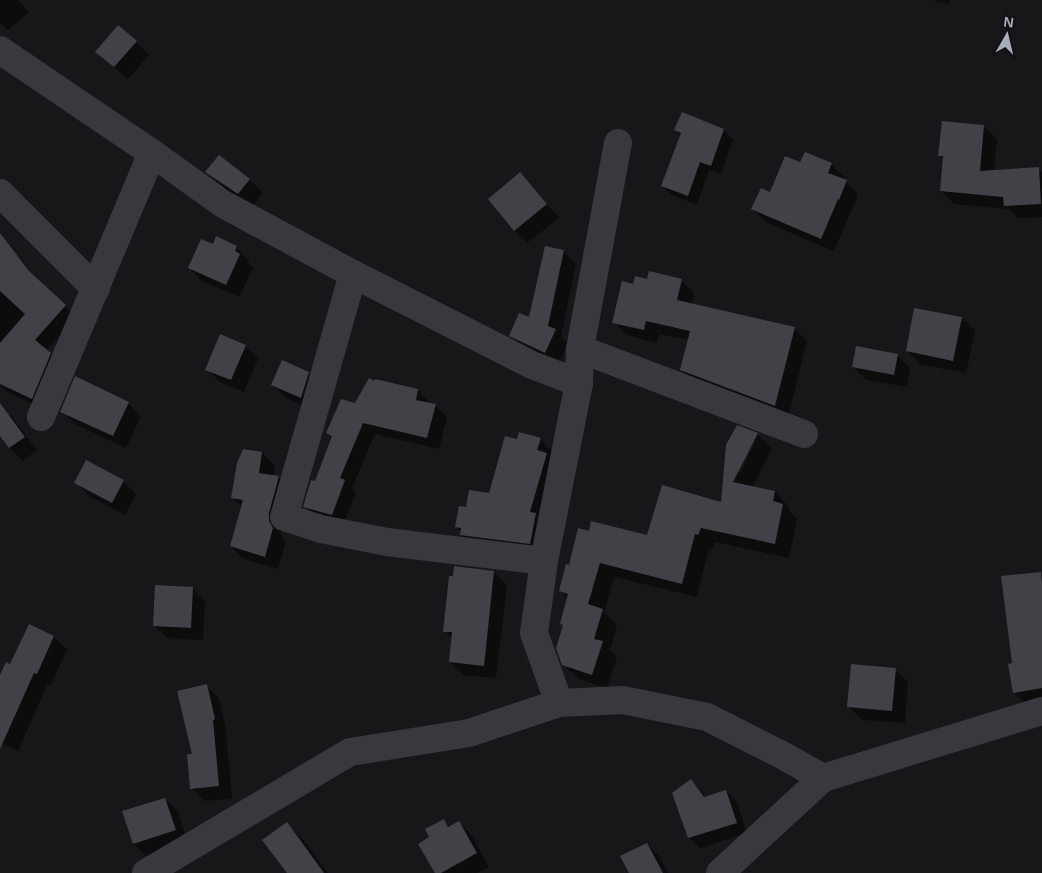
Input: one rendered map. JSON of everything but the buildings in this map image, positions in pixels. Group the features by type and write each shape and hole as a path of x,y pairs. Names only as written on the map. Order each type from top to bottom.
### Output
{"street":[{"path":"0,51 152,153 223,204 352,274 532,365 579,383"},
{"path":"559,703 534,633 544,561 579,383 580,349 618,143"},
{"path":"41,417 152,153"},
{"path":"0,192 96,289"},
{"path":"352,274 284,517 321,529 387,542 544,561"},
{"path":"580,349 804,434"},
{"path":"146,873 350,752 469,733 559,703 623,700 708,717 823,778"},
{"path":"720,873 823,778 1042,711"}]}
